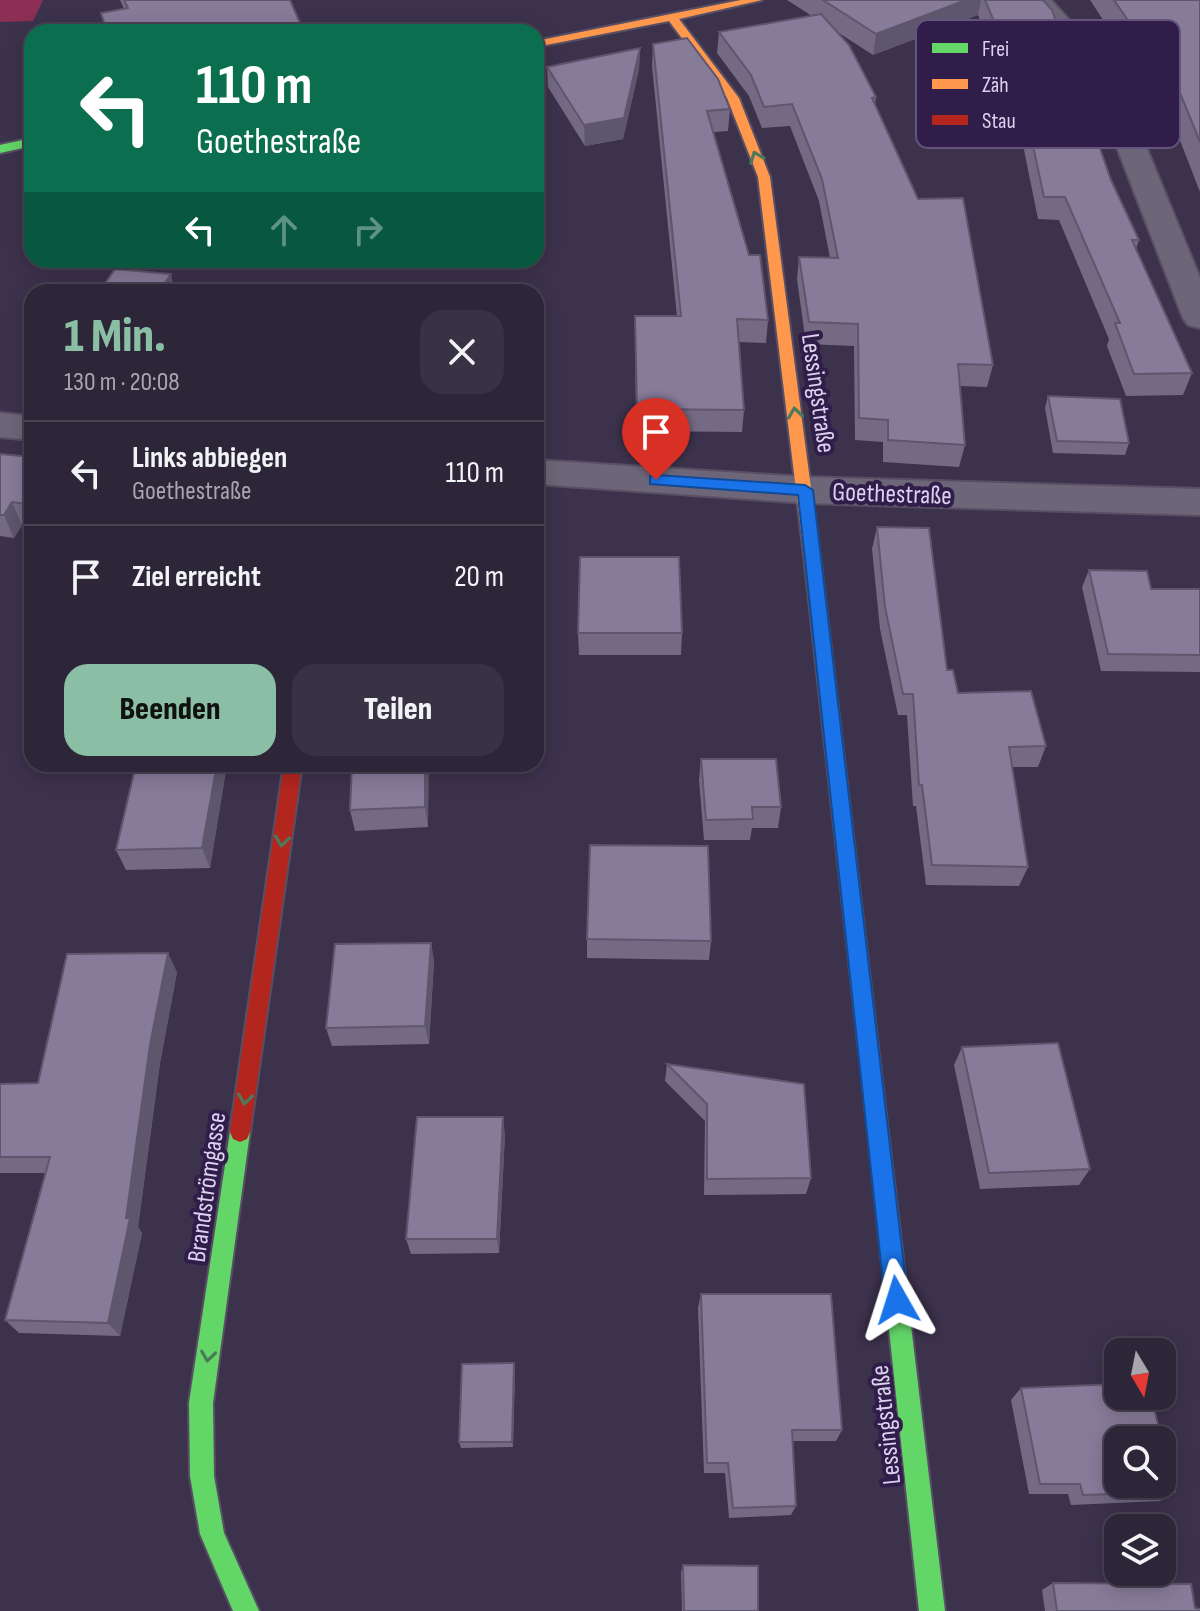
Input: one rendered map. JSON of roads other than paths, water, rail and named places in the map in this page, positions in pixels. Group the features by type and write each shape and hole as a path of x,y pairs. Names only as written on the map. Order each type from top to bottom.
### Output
{"street":[{"path":"544,42 757,0"},
{"path":"1037,0 1055,20"},
{"name":"Lessingstraße","path":"673,18 733,98 764,177 805,490 932,1611"},
{"path":"0,149 24,144"},
{"path":"1132,148 1200,318"},
{"path":"0,425 24,427"},
{"name":"Goethestraße","path":"544,473 805,490 1200,502"},
{"name":"Brandströmgasse","path":"246,1611 212,1534 202,1476 201,1403 292,772"}]}
